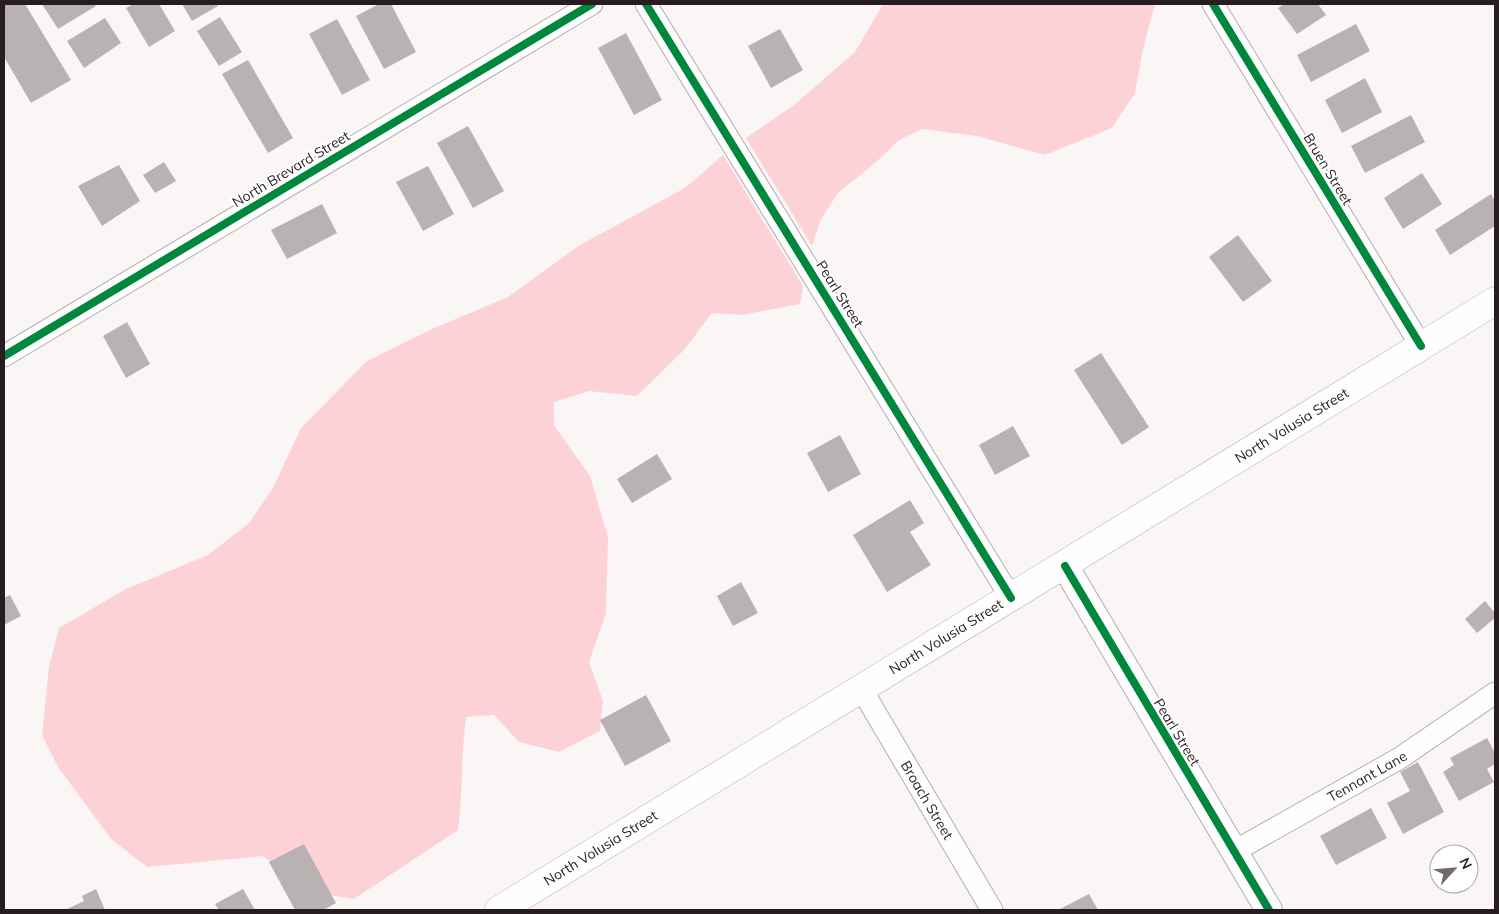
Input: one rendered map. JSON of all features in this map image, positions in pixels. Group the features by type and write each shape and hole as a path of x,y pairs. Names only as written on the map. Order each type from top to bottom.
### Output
{"main road":[{"name":"North Volusia Street","path":"499,910 1065,566 1495,301"}],"street":[{"name":"North Brevard Street","path":"4,356 592,4"},
{"name":"Pearl Street","path":"646,4 1011,598"},
{"name":"Bruen Street","path":"1213,4 1421,346"},
{"name":"Pearl Street","path":"1065,566 1269,910"},
{"name":"Broach Street","path":"862,690 992,910"},
{"name":"Tennant Lane","path":"1233,852 1400,758 1495,693"}],"shaded area":[{"path":"883,4 1155,4 1143,49 1135,93 1112,128 1045,155 977,136 922,129 899,140 875,163 838,193 821,219 812,246 746,138 794,105 855,52"},
{"path":"723,155 803,286 800,304 742,315 712,313 684,350 637,396 589,391 554,402 554,425 590,476 608,537 606,613 589,662 603,701 600,731 559,752 519,742 494,715 466,717 458,830 354,899 310,892 263,856 147,867 111,839 58,767 42,735 49,667 59,628 126,589 208,555 249,523 273,488 301,428 367,361 432,329 508,297 580,245 685,188"}],"building":[{"path":"4,4 25,4 71,80 31,103 4,57"},
{"path":"42,4 95,4 96,6 58,29"},
{"path":"133,4 159,4 175,31 149,47 126,8"},
{"path":"182,4 217,4 218,6 192,21"},
{"path":"379,4 391,4 416,52 384,69 356,16"},
{"path":"1284,4 1318,4 1326,15 1297,34 1278,8"},
{"path":"220,17 242,52 219,66 197,31"},
{"path":"105,18 121,43 84,68 67,41"},
{"path":"337,19 370,80 342,95 309,34"},
{"path":"1356,24 1370,51 1311,82 1297,55"},
{"path":"780,29 803,70 771,88 748,46"},
{"path":"626,33 662,100 634,115 598,48"},
{"path":"248,60 293,138 268,153 222,74"},
{"path":"1365,78 1382,112 1342,133 1325,100"},
{"path":"1411,115 1425,142 1365,173 1351,146"},
{"path":"468,126 504,191 473,208 437,143"},
{"path":"164,162 176,181 155,193 143,175"},
{"path":"119,165 140,201 102,226 78,186"},
{"path":"428,166 454,214 423,231 396,182"},
{"path":"1422,173 1442,204 1403,229 1384,198"},
{"path":"1491,194 1495,201 1495,226 1450,255 1435,230"},
{"path":"322,204 337,233 287,259 271,230"},
{"path":"1238,235 1272,281 1243,302 1209,257"},
{"path":"127,322 150,364 126,378 103,336"},
{"path":"1101,353 1149,427 1122,445 1074,370"},
{"path":"1013,426 1030,456 995,475 979,445"},
{"path":"840,435 861,474 828,492 807,453"},
{"path":"657,454 672,479 632,503 617,479"},
{"path":"910,500 924,523 910,532 931,565 887,592 853,535"},
{"path":"741,582 758,613 733,626 717,596"},
{"path":"10,595 21,616 4,625 4,598"},
{"path":"1485,601 1495,613 1495,618 1477,633 1465,619"},
{"path":"646,695 671,741 625,766 600,720"},
{"path":"1487,738 1495,753 1495,764 1487,769 1494,782 1459,801 1443,772 1454,765 1450,758"},
{"path":"1418,762 1444,812 1403,834 1387,803 1410,791 1400,772"},
{"path":"1371,808 1387,838 1336,865 1320,836"},
{"path":"304,844 336,903 323,910 295,910 269,862"},
{"path":"96,889 105,910 65,910 84,901 82,896"},
{"path":"243,889 255,910 219,910 215,904"},
{"path":"1089,894 1098,910 1058,910"}],"cycle path":[{"path":"4,356 592,4"},
{"path":"646,4 1011,598"},
{"path":"1213,4 1421,346"},
{"path":"1065,566 1269,910"}]}
